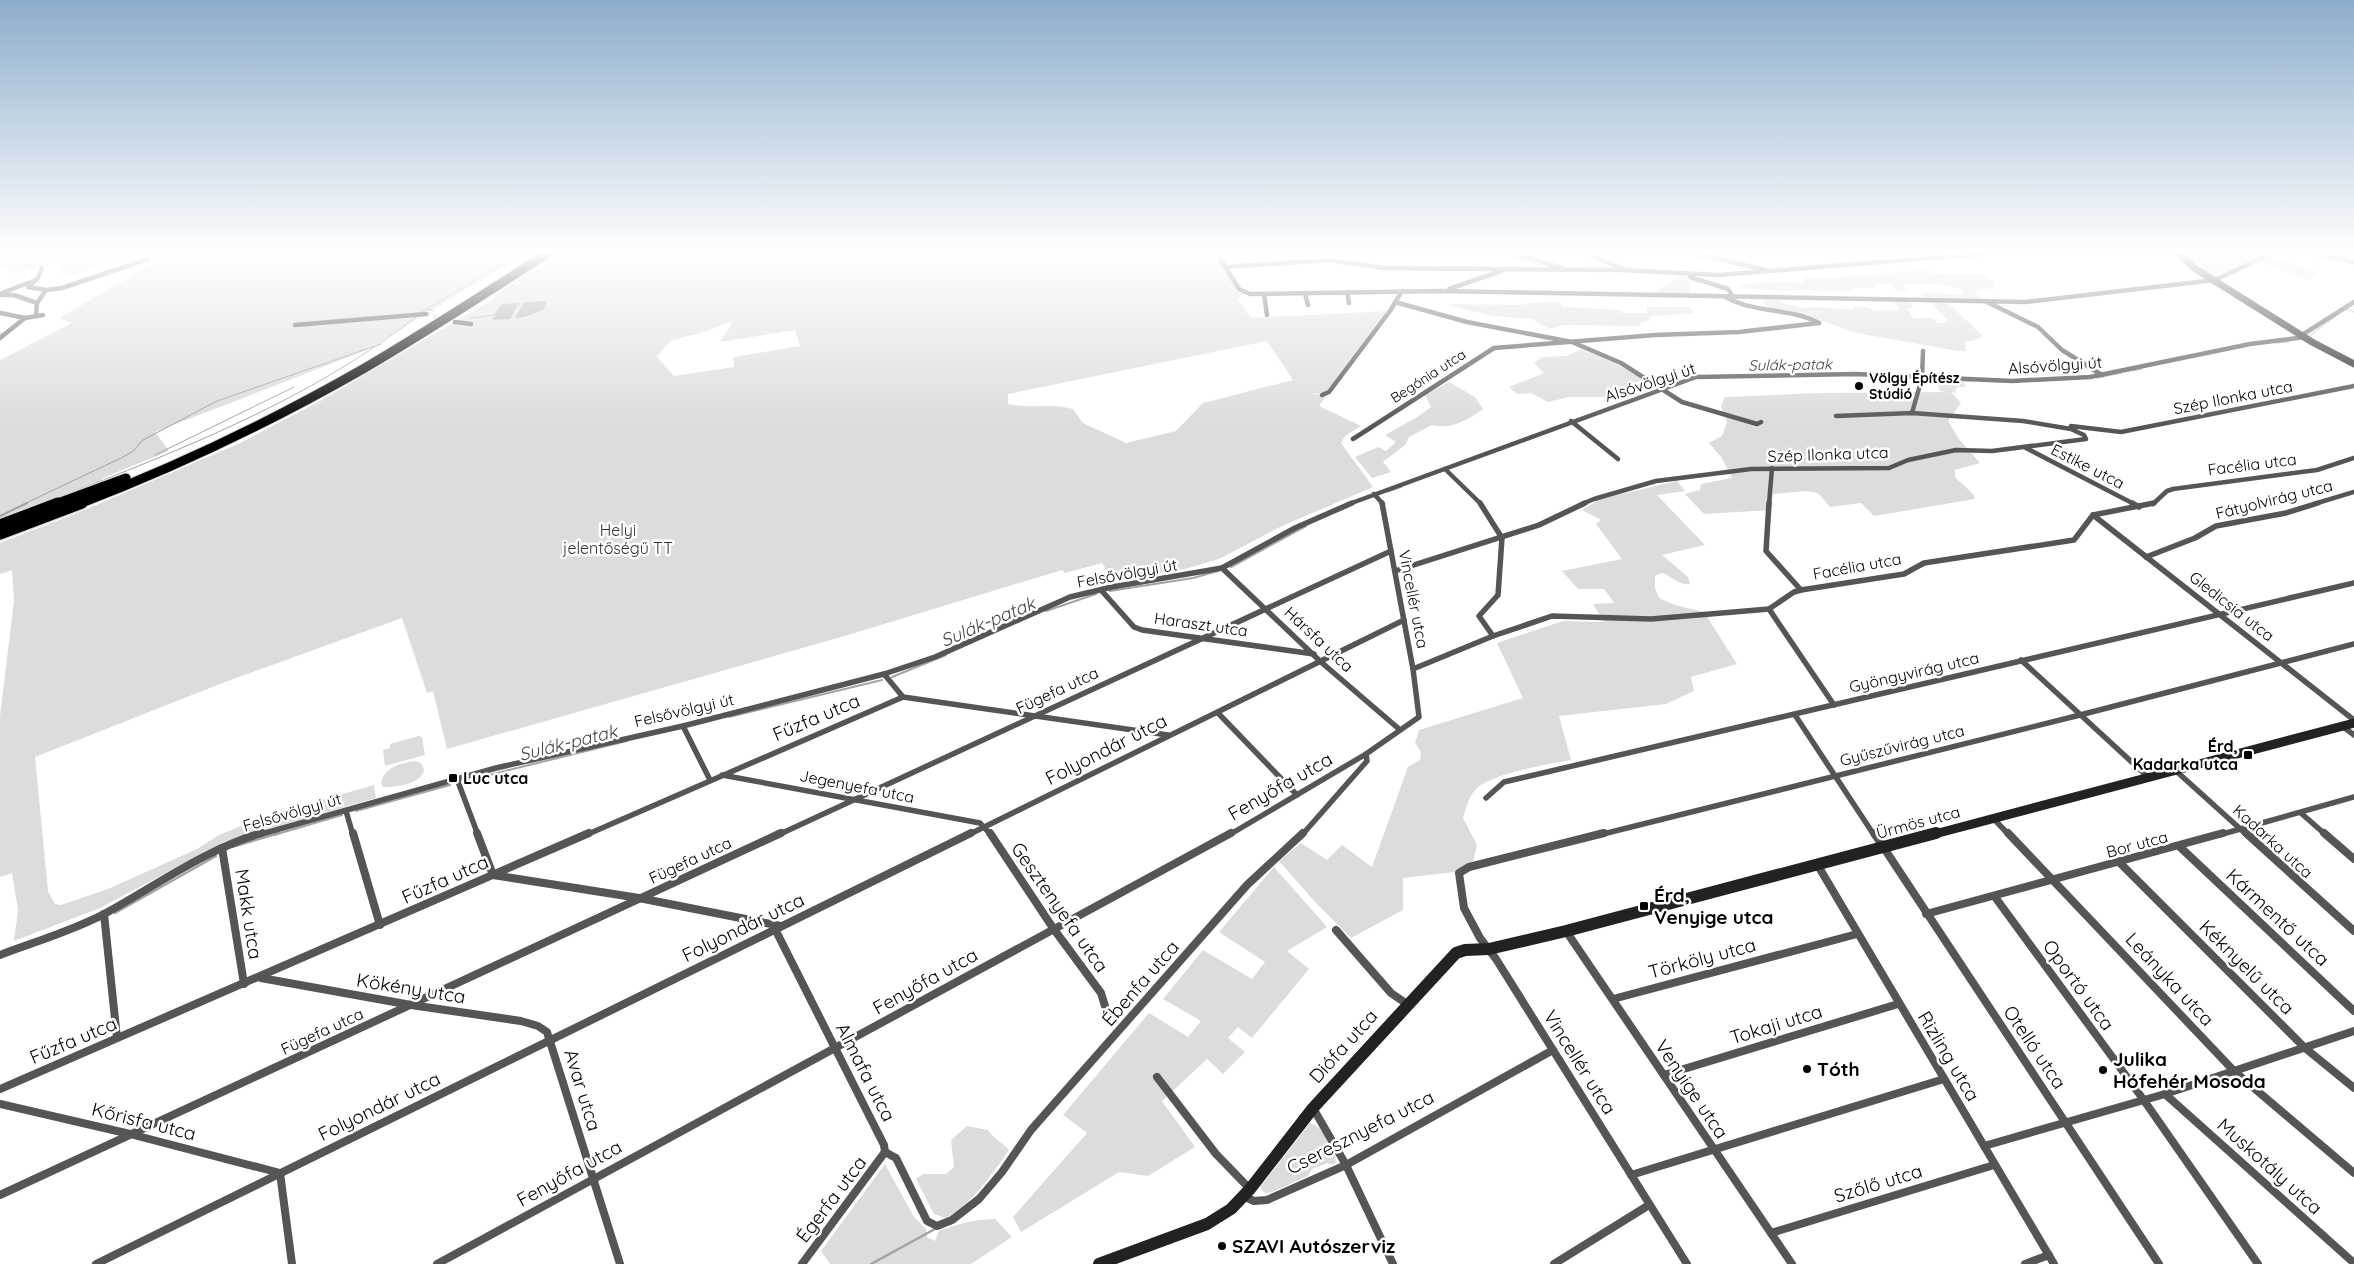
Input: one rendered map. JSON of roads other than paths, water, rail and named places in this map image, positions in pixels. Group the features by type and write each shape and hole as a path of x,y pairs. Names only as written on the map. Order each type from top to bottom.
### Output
{"highway":[{"path":"0,525 129,476 252,421 364,361 447,309"},
{"path":"0,534 136,482 272,418 390,353 460,309"}],"street":[{"path":"36,315 37,309"},
{"path":"1266,309 1267,315"},
{"path":"1322,395 1329,392 1390,309"},
{"path":"1420,309 1467,322 1572,342 1621,363 1684,403 1757,424 1761,422"},
{"name":"Begónia utca","path":"1353,439 1490,349 1498,347 1655,335 1739,332 1818,323 1806,316 1763,309"},
{"path":"2000,309 2038,327 2062,350 2102,375"},
{"path":"2261,309 2303,336 2354,364"},
{"path":"2303,336 2344,309"},
{"path":"0,314 25,318"},
{"path":"295,325 421,314"},
{"path":"1,336 25,318 42,315"},
{"path":"455,322 471,324"},
{"name":"Alsóvölgyi út","path":"1374,494 1571,421 1701,376 1802,373 2012,381 2102,375 2250,344 2303,336"},
{"path":"1912,413 1922,378 1923,351"},
{"name":"Szép Ilonka utca","path":"1395,571 1502,538 1539,525 1594,499 1656,481 1716,475 1751,469 1889,468 1922,456 1956,450 1992,451 2086,439 2084,435 2071,429 2071,426 2121,432 2354,386"},
{"path":"1836,416 1912,413 1975,419 2023,420 2071,429"},
{"path":"1571,421 1618,458"},
{"name":"Estike utca","path":"2025,448 2139,507"},
{"name":"Facélia utca","path":"1413,669 1493,636 1552,616 1651,619 1769,609 1794,592 1801,590 1904,574 1924,563 2074,540 2093,515 2152,505 2167,491 2173,489 2317,470 2354,458"},
{"path":"1772,468 1766,550 1801,590"},
{"path":"1445,469 1479,502 1502,538 1498,595 1479,616 1493,636"},
{"name":"Fátyolvirág utca","path":"2146,557 2195,538 2216,526 2286,513 2354,492"},
{"name":"Vincellér utca","path":"1374,494 1383,505 1420,713"},
{"name":"Felsővölgyi út","path":"0,955 104,914 222,848 251,836 505,766 682,726 884,674 935,657 1049,604 1101,590 1186,577 1222,568 1311,521 1374,494"},
{"name":"Gledicsia utca","path":"2093,515 2354,721"},
{"name":"Fügefa utca","path":"0,1195 1391,551"},
{"name":"Hársfa utca","path":"1222,568 1267,608 1321,662 1398,729"},
{"name":"Gyöngyvirág utca","path":"1486,798 1504,782 2354,583"},
{"name":"Haraszt utca","path":"1101,590 1134,627 1142,630 1314,654"},
{"path":"1769,609 1834,705"},
{"name":"Folyondár utca","path":"96,1264 1404,620"},
{"name":"Gyűszűvirág utca","path":"1458,873 1468,867 2080,715 2354,644"},
{"path":"2021,660 2148,777"},
{"path":"884,674 903,698 1037,715 1168,735"},
{"name":"Fűzfa utca","path":"0,1089 261,978 710,780 903,698"},
{"path":"1218,713 1297,795"},
{"name":"Fenyőfa utca","path":"437,1264 593,1178 836,1049 1053,928 1247,825 1366,754 1398,729 1419,717 1420,713"},
{"name":"Otelló utca","path":"1795,715 1885,848 1926,914 2159,1264"},
{"name":"Ürmös utca","path":"1489,949 1566,931 1817,864 1885,848 2342,726 2354,721"},
{"path":"682,726 710,780"},
{"path":"2342,726 2354,736"},
{"name":"Ébenfa utca","path":"932,1224 937,1226 958,1217 979,1198 1006,1167 1031,1130 1246,885 1274,862 1329,807 1367,761 1366,754"},
{"name":"Kadarka utca","path":"2175,770 2354,931"},
{"name":"Jegenyefa utca","path":"722,775 980,823 986,827"},
{"path":"457,779 493,875 639,898 778,928"},
{"name":"Bor utca","path":"1926,914 2055,881 2239,829 2302,814 2354,798"},
{"path":"346,811 380,926"},
{"path":"2302,814 2354,858"},
{"name":"Leányka utca","path":"1993,818 2234,1071 2354,1173"},
{"name":"Gesztenyefa utca","path":"986,827 1053,928 1101,993 1105,1006"},
{"name":"Kármentő utca","path":"2180,847 2354,1011"},
{"name":"Makk utca","path":"222,848 244,984"},
{"name":"Kéknyelű utca","path":"2120,863 2305,1048 2354,1088"},
{"name":"Rizling utca","path":"1817,864 1898,1004 2054,1264"},
{"name":"Vincellér utca","path":"1458,873 1464,908 1480,938 1489,949 1687,1264"},
{"name":"Oportó utca","path":"1995,897 2143,1099 2258,1264"},
{"path":"104,914 117,1038"},
{"name":"Almafa utca","path":"778,928 884,1145 885,1152 896,1158 927,1220 932,1224"},
{"path":"1336,930 1391,993 1407,1004"},
{"name":"Venyige utca","path":"1566,931 1792,1264"},
{"name":"Törköly utca","path":"1613,999 1858,934"},
{"name":"Diófa utca","path":"1246,1193 1314,1108 1456,952 1489,949"},
{"name":"Kökény utca","path":"261,978 411,1005 521,1021 538,1026 547,1032 550,1040"},
{"name":"Tokaji utca","path":"1664,1075 1898,1004"},
{"path":"1984,1146 2164,1094 2354,1031"},
{"name":"Avar utca","path":"550,1040 620,1264"},
{"name":"Cseresznyefa utca","path":"1246,1193 1254,1201 1267,1200 1346,1165 1553,1050"},
{"path":"1099,1264 1123,1260 1207,1224 1231,1209 1246,1193 1156,1077"},
{"path":"1631,1174 1714,1151 1944,1079"},
{"name":"Muskotály utca","path":"2164,1094 2354,1263"},
{"name":"Kőrisfa utca","path":"0,1104 130,1134 280,1173"},
{"path":"1314,1108 1346,1165 1393,1264"},
{"name":"Égerfa utca","path":"802,1264 885,1152"},
{"name":"Szőlő utca","path":"1771,1233 1994,1164"},
{"path":"280,1173 292,1264"},
{"path":"1554,1264 1649,1205"},
{"path":"2026,1264 2049,1256"}],"waterway":[{"path":"422,312 426,309 434,311"},
{"path":"471,318 494,315 499,309"},
{"name":"Sulák-patak","path":"2346,309 2354,312"},
{"path":"2308,337 2340,313"},
{"path":"377,345 416,317"},
{"name":"Sulák-patak","path":"2277,343 2289,342"},
{"path":"24,504 121,458 132,452 143,440 217,401 377,345"},
{"path":"58,498 151,461 244,420 289,398 377,345"},
{"name":"Sulák-patak","path":"2132,371 2142,369"},
{"name":"Sulák-patak","path":"2124,372 2130,371"},
{"name":"Sulák-patak","path":"2097,378 2122,373"},
{"name":"Sulák-patak","path":"1907,378 1915,379"},
{"name":"Sulák-patak","path":"1926,379 1958,381"},
{"name":"Sulák-patak","path":"1966,381 1974,381"},
{"path":"155,455 294,387"},
{"name":"Sulák-patak","path":"1388,492 1402,487"},
{"path":"0,516 27,503"},
{"name":"Sulák-patak","path":"1231,567 1306,526"},
{"name":"Sulák-patak","path":"1110,591 1193,578 1218,571"},
{"name":"Sulák-patak","path":"1046,611 1096,594"},
{"name":"Sulák-patak","path":"892,677 946,655"},
{"name":"Sulák-patak","path":"729,717 882,680"},
{"name":"Sulák-patak","path":"464,781 627,741"},
{"path":"356,811 450,785"},
{"path":"274,835 342,815"},
{"path":"232,847 279,833"},
{"path":"115,913 216,856"},
{"path":"871,1264 935,1229"}],"tunnel":[{"path":"426,314 455,322"}],"place":[{"name":"Völgy Építész Stúdió","path":"1859,386"},
{"name":"Érd, Kadarka utca","path":"2248,755"},
{"name":"Luc utca","path":"453,778"},
{"name":"Érd, Venyige utca","path":"1644,906"},
{"name":"Tóth","path":"1807,1069"},
{"name":"Julika Hófehér Mosoda","path":"2103,1070"},
{"name":"SZAVI Autószerviz","path":"1222,1246"}],"park label":[{"name":"Helyi jelentőségű TT","path":"618,539"}]}
